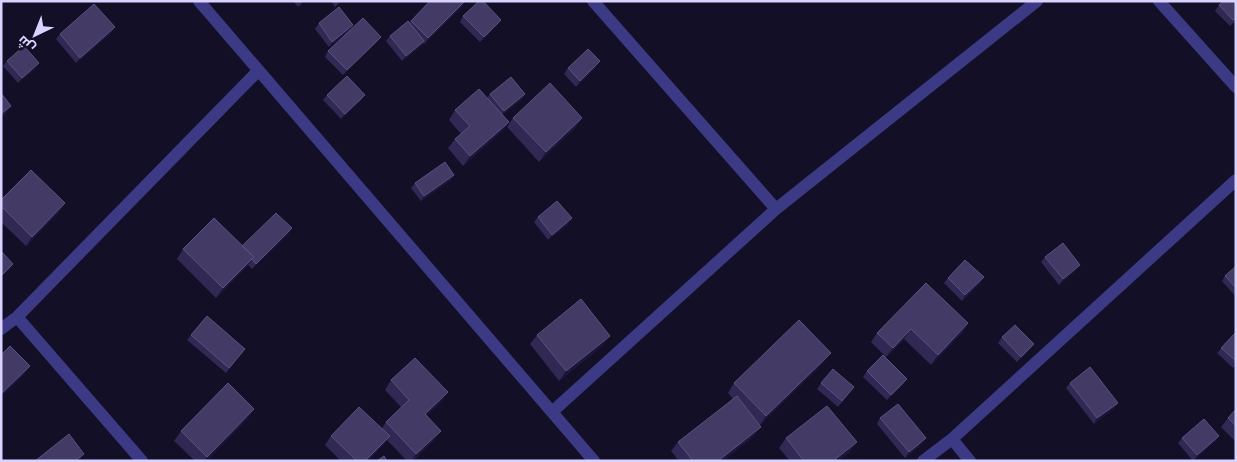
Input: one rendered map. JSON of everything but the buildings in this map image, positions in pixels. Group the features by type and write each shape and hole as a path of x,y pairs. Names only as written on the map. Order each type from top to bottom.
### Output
{"street":[{"path":"199,1 594,461"},
{"path":"593,1 776,209"},
{"path":"552,412 776,209 1037,1"},
{"path":"1159,1 1236,88"},
{"path":"1,329 17,317 258,70"},
{"path":"923,461 952,439 1236,180"},
{"path":"17,317 142,461"},
{"path":"952,439 970,461"}]}
